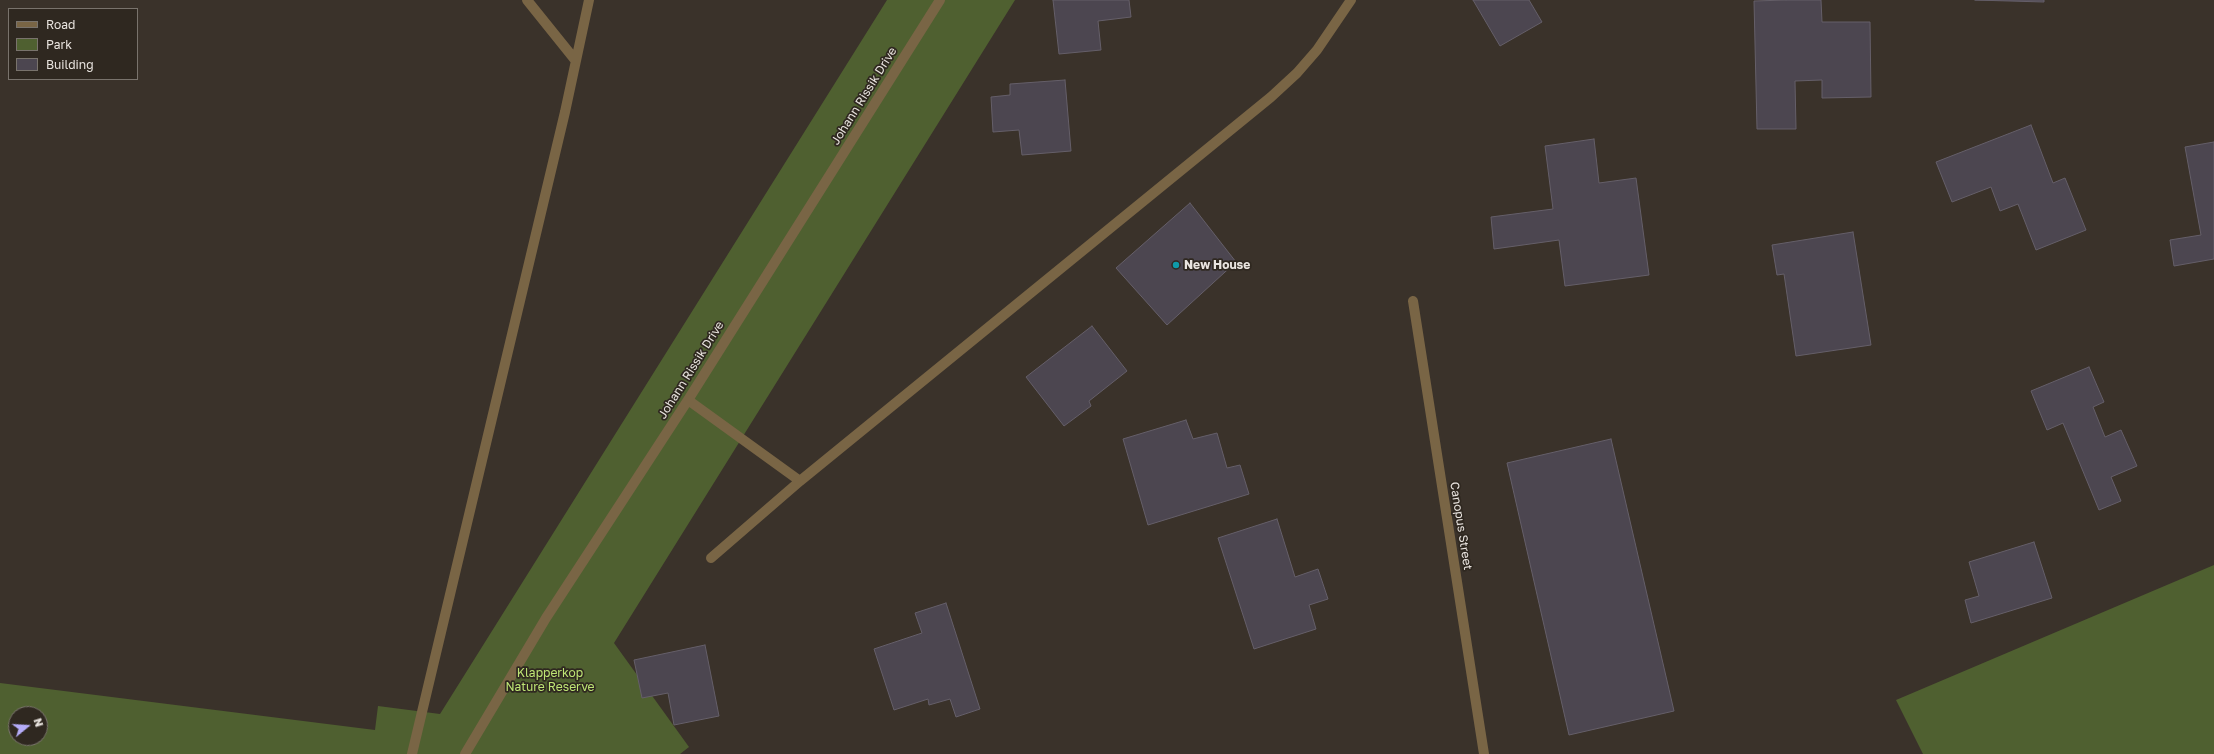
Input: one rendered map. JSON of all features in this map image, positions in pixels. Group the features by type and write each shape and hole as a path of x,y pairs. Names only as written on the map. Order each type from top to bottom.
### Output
{"street":[{"path":"527,0 576,61"},
{"path":"412,754 463,545 589,0"},
{"name":"Johann Rissik Drive","path":"465,754 546,618 688,400 940,0"},
{"path":"710,558 800,481 1271,98 1317,50 1351,0"},
{"name":"Canopus Street","path":"1412,301 1484,754"},
{"path":"688,400 800,481"}],"green space":[{"name":"Klapperkop Nature Reserve","path":"887,0 1015,0 614,643 689,747 680,754 0,754 0,683 375,730 378,706 440,714"},
{"path":"2214,565 2214,754 1923,754 1896,700"}],"building":[{"path":"1053,0 1129,0 1131,17 1098,21 1101,50 1059,54"},
{"path":"1473,0 1529,0 1542,22 1500,46"},
{"path":"1821,0 1822,22 1870,22 1871,97 1822,98 1822,80 1795,81 1796,129 1757,129 1754,1"},
{"path":"1975,0 2044,0 2044,2"},
{"path":"1065,80 1071,151 1022,155 1019,130 993,132 991,97 1010,95 1010,84"},
{"path":"2031,125 2053,183 2065,178 2086,230 2036,250 2018,204 2000,211 1991,187 1952,202 1936,162"},
{"path":"1594,139 1599,183 1636,178 1649,275 1565,286 1559,240 1494,249 1491,217 1553,209 1545,146"},
{"path":"2214,142 2214,259 2174,266 2170,240 2201,235 2185,147"},
{"name":"New House","path":"1190,203 1236,262 1167,325 1116,268"},
{"path":"1853,232 1871,345 1796,356 1784,274 1777,275 1772,245"},
{"path":"1092,326 1127,371 1089,401 1091,406 1064,426 1026,377"},
{"path":"2089,367 2104,402 2093,407 2105,437 2121,430 2137,466 2111,477 2121,501 2099,510 2063,423 2047,430 2031,391"},
{"path":"1186,420 1193,439 1217,433 1227,468 1240,465 1249,494 1148,525 1123,439"},
{"path":"1611,439 1674,711 1569,735 1507,463"},
{"path":"1277,519 1295,577 1318,569 1328,599 1309,605 1316,629 1254,649 1218,538"},
{"path":"2034,542 2052,598 1971,623 1965,600 1979,596 1969,562"},
{"path":"946,603 980,709 956,717 950,699 929,705 928,699 894,710 874,649 922,633 915,613"},
{"path":"705,645 719,716 674,725 668,693 642,698 634,660"}],"place":[{"name":"New House","path":"1176,265"}]}
